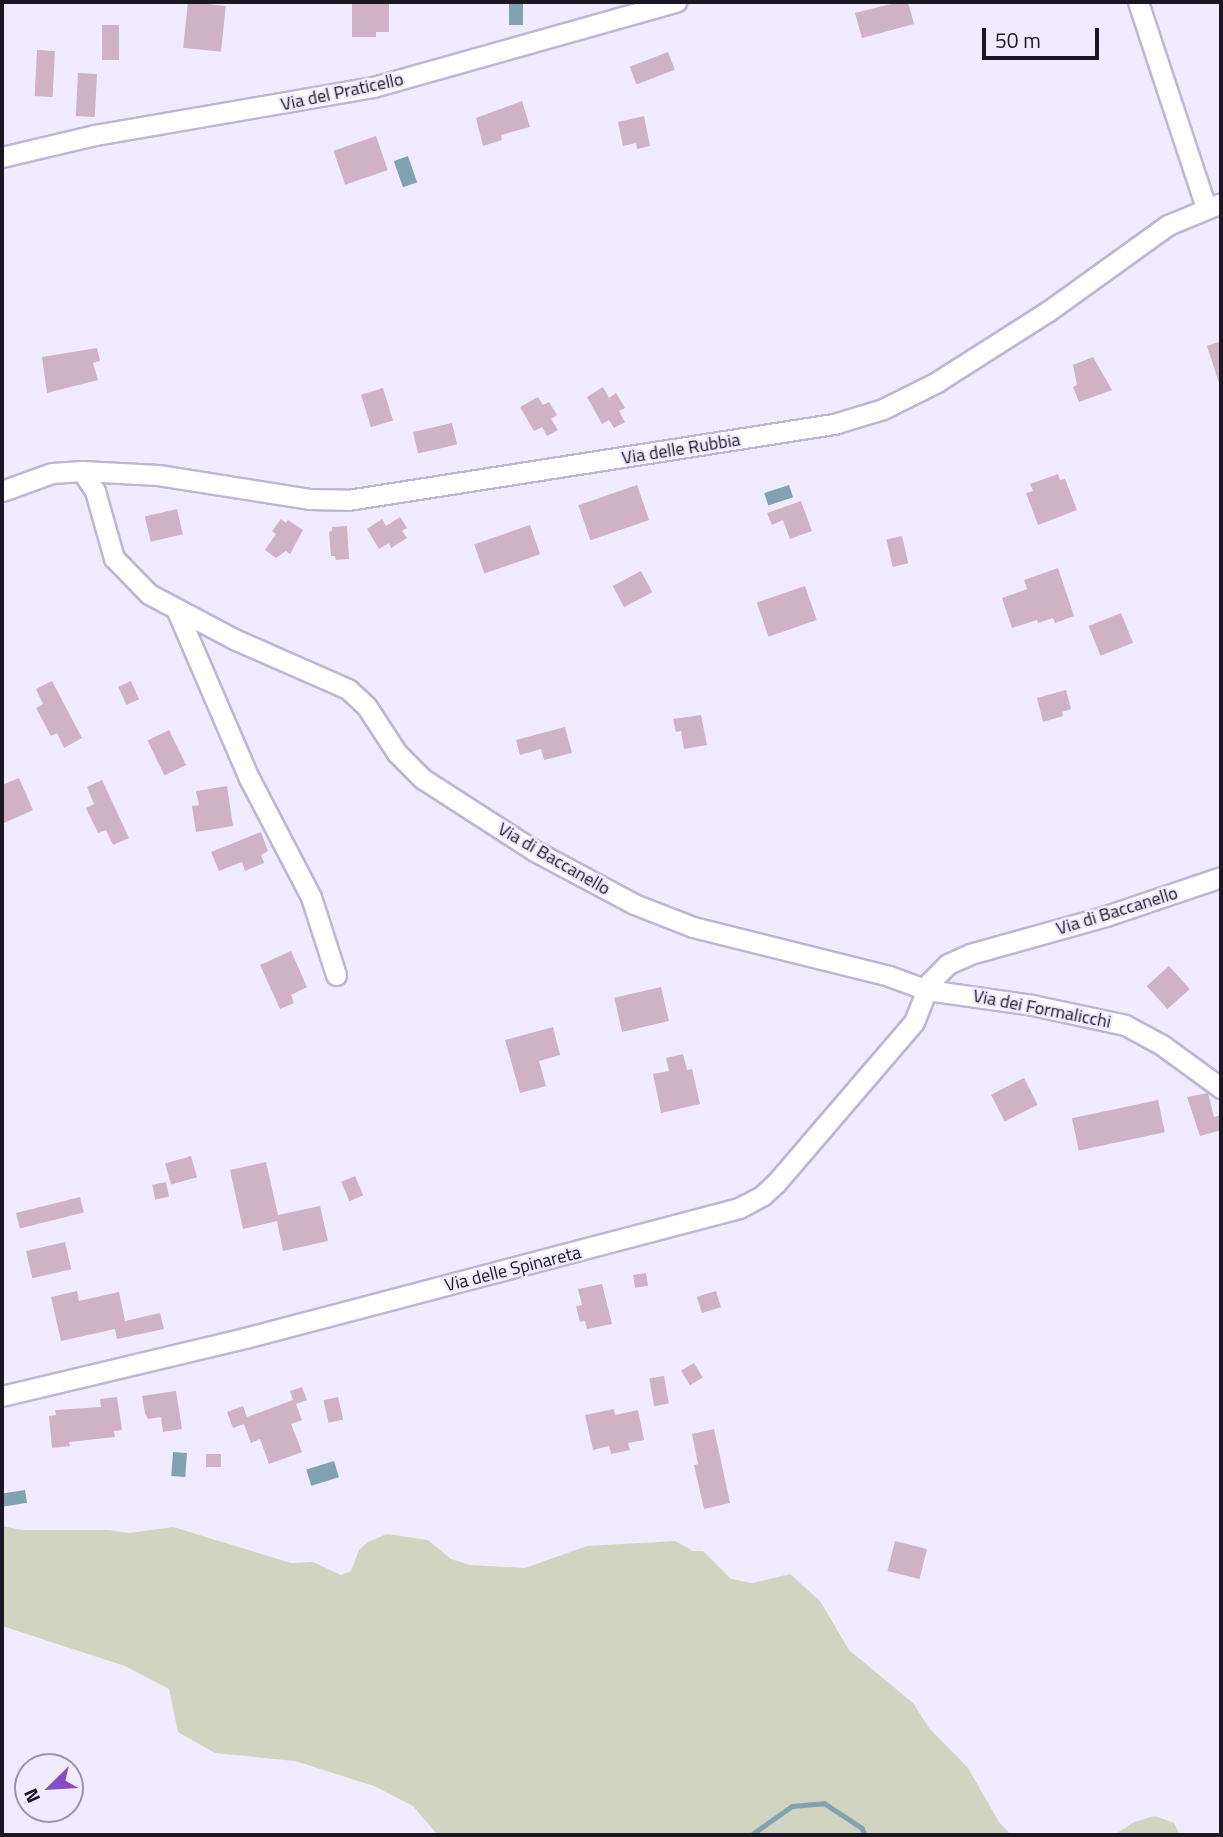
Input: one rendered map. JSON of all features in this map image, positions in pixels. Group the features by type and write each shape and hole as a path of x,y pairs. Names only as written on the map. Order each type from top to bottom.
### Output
{"street":[{"name":"Via del Praticello","path":"2,157 95,135 373,88 676,2"},
{"path":"1138,2 1214,205"},
{"name":"Via delle Rubbia","path":"82,471 158,475 300,498 348,500 837,423 896,404 937,382 1075,293 1161,229 1214,205"},
{"path":"2,491 52,473 82,471"},
{"name":"Via di Baccanello","path":"82,471 95,491 107,540 117,563 149,594 177,611 348,689 363,702 401,758 423,779 533,850 604,889 681,923 889,976 927,990 939,971 970,954 1125,910 1221,877"},
{"path":"177,611 248,776 312,897 336,975"},
{"name":"Via dei Formalicchi","path":"927,990 1032,1005 1125,1026 1162,1045 1221,1088"},
{"name":"Via delle Spinareta","path":"2,1396 272,1331 739,1208 763,1195 785,1173 914,1022 923,1007 927,990"}],"green space":[{"path":"2,1526 22,1530 108,1530 130,1533 173,1527 291,1563 313,1562 341,1575 351,1571 359,1550 368,1542 387,1534 428,1540 451,1559 470,1565 525,1568 587,1546 675,1541 693,1551 703,1551 731,1579 752,1583 790,1574 820,1601 849,1650 913,1703 929,1728 968,1768 999,1822 1011,1835 438,1835 413,1806 374,1786 295,1761 215,1753 178,1732 169,1689 125,1666 2,1626"},
{"path":"1155,1816 1174,1823 1180,1835 1114,1835 1134,1822"}],"water":[{"path":"509,2 523,2 523,25 509,25"},
{"path":"408,156 417,182 403,187 394,161"},
{"path":"789,485 793,497 768,505 764,493"},
{"path":"173,1452 187,1453 185,1477 171,1476"},
{"path":"334,1461 339,1477 311,1486 306,1469"},
{"path":"25,1490 27,1503 4,1506 2,1494"}],"building":[{"path":"188,2 226,6 221,52 183,48"},
{"path":"352,2 389,2 389,32 376,32 376,37 352,37"},
{"path":"908,2 914,24 862,38 855,13"},
{"path":"102,25 119,25 119,60 102,60"},
{"path":"37,50 55,51 53,97 35,96"},
{"path":"668,52 675,70 637,84 630,67"},
{"path":"78,73 97,74 95,117 76,116"},
{"path":"522,101 530,127 501,135 502,140 483,146 476,118"},
{"path":"644,116 650,146 637,149 636,143 623,146 618,122"},
{"path":"376,136 388,170 345,185 333,151"},
{"path":"1221,341 1221,382 1219,383 1207,346"},
{"path":"97,348 100,361 93,363 98,380 47,393 42,357"},
{"path":"1093,357 1112,390 1079,402 1073,387 1077,385 1073,365"},
{"path":"603,387 609,398 616,393 625,408 619,411 625,422 614,428 609,420 602,424 587,397"},
{"path":"383,388 393,421 371,427 361,395"},
{"path":"538,397 543,405 549,402 557,415 551,419 558,430 547,436 542,427 534,431 520,407"},
{"path":"452,423 457,444 418,453 413,432"},
{"path":"1058,474 1060,480 1065,479 1077,510 1038,525 1026,493 1033,491 1030,484"},
{"path":"637,485 649,520 590,540 578,505"},
{"path":"801,501 812,531 790,539 783,520 772,525 767,513"},
{"path":"177,509 183,534 151,542 145,516"},
{"path":"400,517 407,528 402,531 407,538 391,548 389,543 379,549 367,529 382,519 386,526"},
{"path":"281,519 286,523 288,520 303,530 290,554 286,551 276,558 265,550 276,534 272,531"},
{"path":"530,525 540,554 484,574 474,544"},
{"path":"347,526 349,559 336,560 335,556 331,556 329,532 332,527"},
{"path":"902,536 908,563 893,567 886,540"},
{"path":"1058,568 1074,616 1055,623 1053,618 1012,628 1002,598 1027,589 1024,580"},
{"path":"641,571 652,592 624,607 613,586"},
{"path":"805,586 817,620 768,637 757,603"},
{"path":"1121,613 1133,643 1101,656 1089,626"},
{"path":"52,681 82,738 64,748 57,733 51,736 36,708 43,704 36,689"},
{"path":"131,681 139,699 126,705 118,687"},
{"path":"1066,690 1071,709 1062,712 1063,716 1043,722 1037,698"},
{"path":"701,715 707,745 684,749 681,731 676,732 673,719"},
{"path":"565,727 572,753 544,760 541,749 520,755 516,740"},
{"path":"169,730 186,765 165,776 147,741"},
{"path":"19,778 33,810 2,824 2,785"},
{"path":"102,780 129,838 113,845 106,830 98,833 86,808 94,804 87,787"},
{"path":"227,786 233,826 196,832 192,806 199,805 196,791"},
{"path":"261,832 268,851 261,855 264,863 245,871 242,862 219,871 211,852"},
{"path":"291,951 307,987 291,995 294,1003 280,1009 260,965"},
{"path":"1169,966 1190,989 1167,1009 1147,986"},
{"path":"661,987 669,1021 622,1032 614,998"},
{"path":"553,1027 560,1055 539,1061 546,1086 520,1093 505,1040"},
{"path":"683,1054 687,1070 692,1069 700,1104 661,1113 653,1074 669,1071 666,1058"},
{"path":"1024,1078 1038,1105 1005,1122 991,1095"},
{"path":"1208,1093 1214,1117 1221,1115 1221,1130 1200,1136 1187,1097"},
{"path":"1158,1100 1165,1132 1079,1151 1072,1118"},
{"path":"191,1156 197,1177 171,1185 165,1163"},
{"path":"266,1162 278,1215 320,1206 328,1241 283,1251 277,1221 243,1229 230,1170"},
{"path":"355,1176 363,1195 349,1201 341,1182"},
{"path":"166,1182 169,1197 155,1199 152,1185"},
{"path":"80,1197 84,1213 20,1228 16,1213"},
{"path":"65,1242 71,1269 32,1278 26,1251"},
{"path":"646,1273 648,1286 635,1288 633,1275"},
{"path":"602,1284 612,1324 587,1329 585,1321 580,1322 576,1306 582,1305 578,1289"},
{"path":"77,1291 79,1301 119,1292 125,1321 160,1313 164,1329 117,1339 115,1329 61,1341 51,1297"},
{"path":"716,1291 721,1307 702,1313 697,1297"},
{"path":"694,1363 703,1378 690,1385 681,1371"},
{"path":"664,1376 669,1404 654,1406 649,1379"},
{"path":"302,1387 307,1400 296,1404 302,1420 291,1424 302,1452 269,1464 260,1439 251,1443 244,1424 233,1428 227,1412 243,1406 247,1417 293,1400 290,1391"},
{"path":"176,1391 182,1429 163,1432 161,1417 148,1419 142,1396"},
{"path":"117,1397 122,1430 114,1431 115,1437 69,1442 70,1446 52,1448 49,1416 56,1415 55,1410 101,1407 100,1399"},
{"path":"338,1397 343,1419 329,1423 323,1400"},
{"path":"614,1409 615,1415 638,1410 644,1440 628,1443 630,1450 611,1454 609,1446 593,1450 585,1415"},
{"path":"714,1429 730,1503 704,1509 694,1465 698,1464 692,1434"},
{"path":"206,1454 221,1454 221,1467 206,1467"},
{"path":"895,1541 927,1549 920,1579 888,1571"}],"waterway":[{"path":"751,1835 792,1806 824,1803 862,1828 865,1835"}]}
